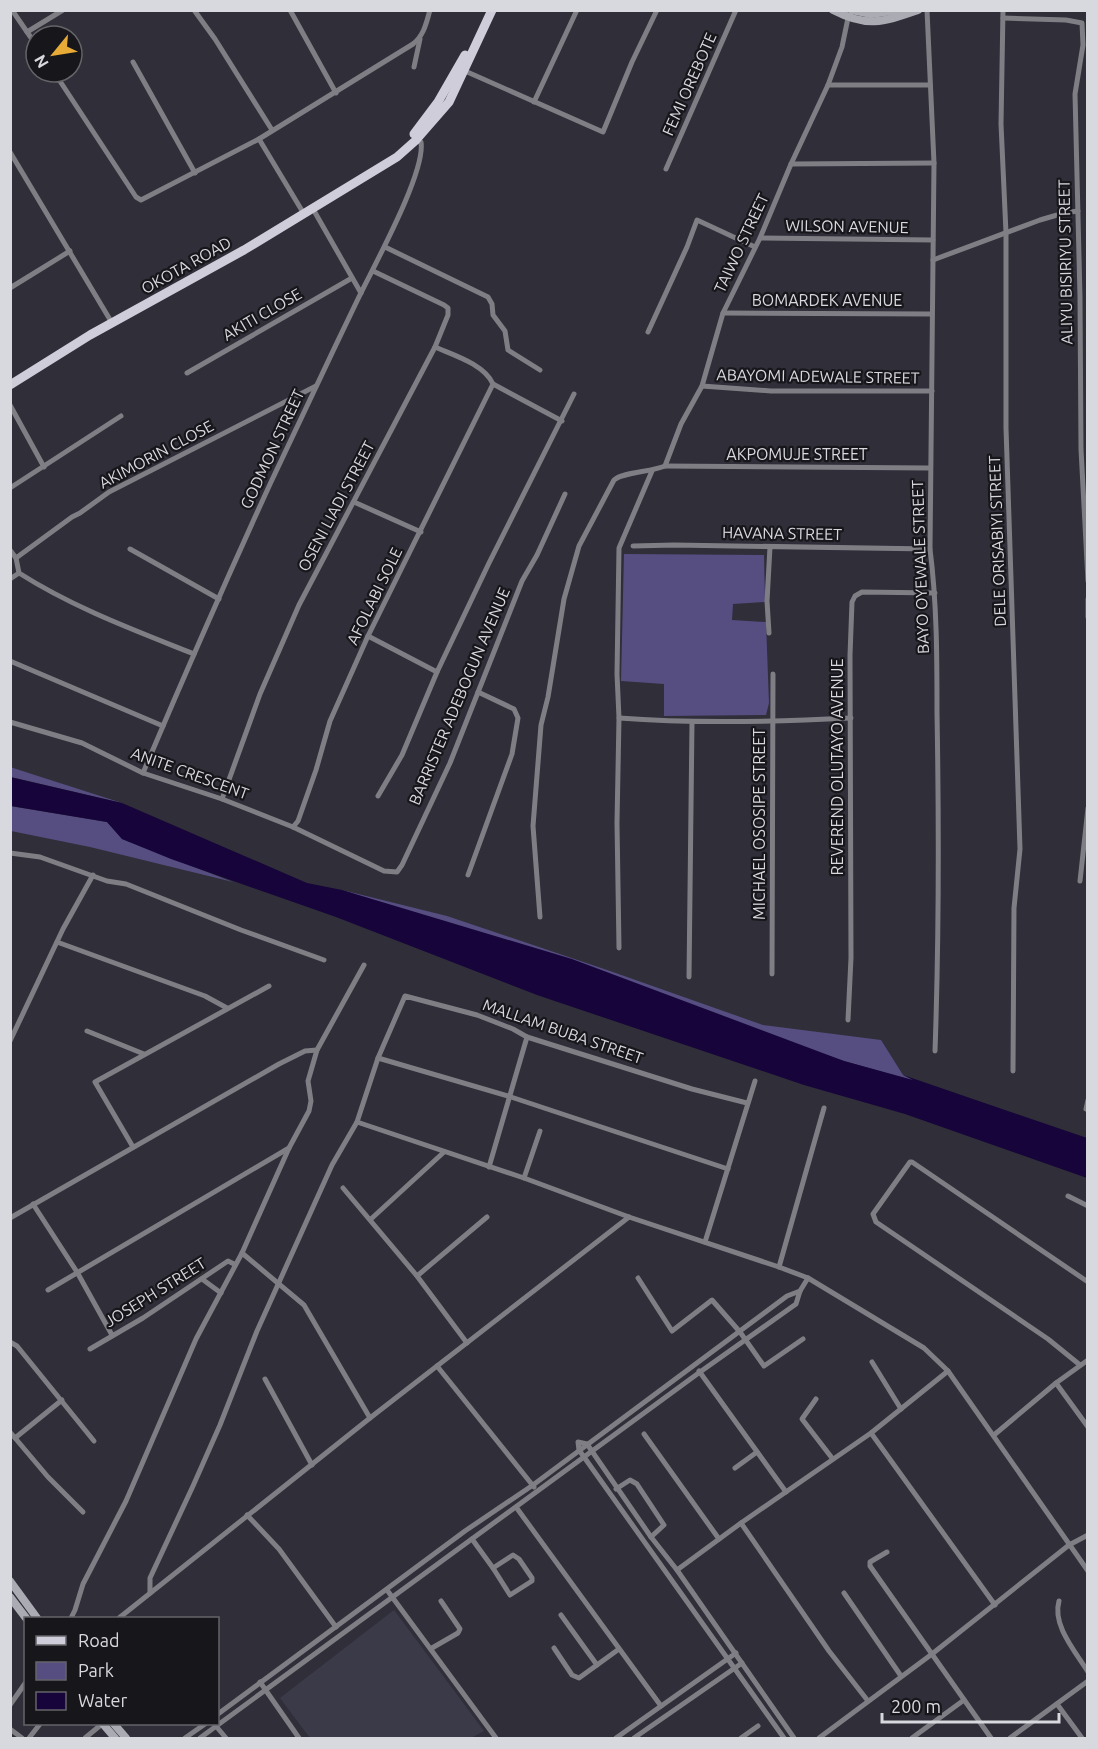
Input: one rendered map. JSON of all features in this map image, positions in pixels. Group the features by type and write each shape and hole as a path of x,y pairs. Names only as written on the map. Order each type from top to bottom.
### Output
{"main road":[{"name":"OKOTA ROAD","path":"375,170 406,143 438,102 460,66 486,10"},
{"name":"OKOTA ROAD","path":"10,385 90,335 308,212 397,157 415,141 449,102 492,10"},
{"path":"833,10 875,22 918,10"},
{"path":"850,14 899,10"},
{"path":"10,1581 36,1617"},
{"path":"10,1597 25,1617"},
{"path":"104,1725 115,1738"},
{"path":"115,1725 126,1738"}],"street":[{"path":"12,10 24,28"},
{"path":"40,24 63,10"},
{"path":"194,10 215,39 272,130"},
{"path":"290,10 336,93"},
{"path":"414,66 430,10"},
{"path":"534,102 577,10"},
{"path":"465,71 603,132 657,10"},
{"name":"FEMI OREBOTE","path":"666,169 736,10"},
{"name":"BAYO OYEWALE STREET","path":"927,10 934,163 931,314 933,392 929,468 930,549 935,593 939,756 938,970 935,1051"},
{"name":"DELE ORISABIYI STREET","path":"1002,10 1001,124 1006,233 1006,428 1020,849 1014,908 1013,1071"},
{"name":"TAIWO STREET","path":"665,466 681,424 702,386 723,313 760,238 828,85 842,47 850,14"},
{"name":"ALIYU BISIRIYU STREET","path":"1003,18 1066,20 1082,23 1081,62 1075,94 1081,449 1088,580"},
{"path":"62,84 139,200 143,200 259,139 420,39"},
{"path":"133,62 195,173"},
{"path":"828,85 930,85"},
{"path":"259,139 361,293"},
{"name":"GODMON STREET","path":"143,774 194,654 316,386 385,247 418,167 422,151 421,142 415,141"},
{"path":"10,152 13,161 113,324"},
{"path":"791,164 934,163"},
{"path":"933,260 1058,214 1078,211"},
{"path":"648,332 697,220 755,246"},
{"name":"WILSON AVENUE","path":"760,238 933,240"},
{"path":"385,247 488,297 492,304 493,315 505,331 509,352 540,370"},
{"path":"10,288 70,251"},
{"name":"OSENI LIADI STREET","path":"222,799 260,694 299,605 435,346 448,315 447,306 373,271"},
{"name":"AKITI CLOSE","path":"186,373 352,278"},
{"name":"BOMARDEK AVENUE","path":"723,313 931,314"},
{"path":"435,346 478,368 490,376 493,384 562,421"},
{"name":"AFOLABI SOLE","path":"293,827 298,821 330,721 368,636 493,384"},
{"name":"AKIMORIN CLOSE","path":"16,558 72,516 81,513 109,492 316,386"},
{"name":"ABAYOMI ADEWALE STREET","path":"702,386 771,391 933,392"},
{"path":"378,796 402,755 437,672 574,394"},
{"path":"10,405 44,467"},
{"path":"10,488 121,416"},
{"path":"540,917 533,826 539,741 564,599 579,546 615,480 619,476 652,471 665,466"},
{"name":"AKPOMUJE STREET","path":"665,466 929,468"},
{"path":"619,948 617,674 619,548 652,471"},
{"name":"BARRISTER ADEBOGUN AVENUE","path":"293,827 384,871 397,872 450,763 522,581 537,555 565,494"},
{"path":"354,502 421,532"},
{"name":"HAVANA STREET","path":"633,546 674,544 930,549"},
{"path":"769,633 770,547"},
{"path":"130,549 219,598"},
{"path":"10,550 16,558 20,573 44,589 78,606 194,654"},
{"path":"10,579 20,573"},
{"name":"REVEREND OLUTAYO AVENUE","path":"848,1020 851,958 850,655 852,602 855,596 867,591 935,593"},
{"path":"1088,599 1088,617"},
{"path":"368,636 437,672"},
{"path":"10,661 163,726"},
{"name":"MICHAEL OSOSIPE STREET","path":"772,974 773,674"},
{"path":"468,875 512,754 518,718 514,709 478,692"},
{"path":"619,718 692,722 772,722 851,718"},
{"name":"ANITE CRESCENT","path":"10,722 82,743 143,774 222,799 293,827"},
{"path":"689,977 692,722"},
{"path":"1080,881 1088,808"},
{"path":"10,853 40,857 107,881 126,884 324,960"},
{"path":"10,1041 63,928 93,875"},
{"path":"57,942 205,996 227,1008"},
{"path":"72,1617 83,1584 126,1501 196,1339 234,1264 242,1253 309,1112 311,1101 308,1082 317,1050 364,965"},
{"path":"133,1147 95,1082 269,986"},
{"name":"MALLAM BUBA STREET","path":"378,1058 405,996 477,1015 527,1037 692,1089 747,1103"},
{"path":"87,1031 144,1054"},
{"path":"489,1167 527,1037"},
{"path":"10,1218 279,1064 305,1051 317,1050"},
{"path":"150,1593 150,1578 198,1476 257,1331 332,1165 357,1122 378,1058 511,1097 728,1169"},
{"path":"705,1242 755,1081"},
{"path":"1086,1109 1088,1100"},
{"path":"779,1267 824,1108"},
{"path":"357,1122 808,1278 924,1348 948,1371 1088,1571"},
{"path":"524,1179 540,1131"},
{"path":"48,1290 290,1148"},
{"path":"371,1219 444,1152"},
{"path":"1080,1365 1048,1339 876,1222 873,1215 912,1162 1088,1282"},
{"path":"343,1188 417,1276 467,1343"},
{"path":"1068,1196 1088,1206"},
{"path":"33,1204 77,1272 112,1335"},
{"path":"417,1276 487,1217"},
{"path":"120,1617 370,1418 629,1217"},
{"path":"242,1253 304,1305 370,1418"},
{"name":"JOSEPH STREET","path":"90,1349 143,1318 228,1261 234,1264"},
{"path":"638,1278 672,1331 712,1300 740,1332 764,1366 803,1339"},
{"path":"219,1722 796,1304 800,1291 808,1278"},
{"path":"202,1279 221,1293"},
{"path":"219,1713 465,1531 533,1485 787,1296 800,1291"},
{"path":"10,1342 17,1346 94,1441"},
{"path":"994,1435 1056,1383 1088,1360"},
{"path":"872,1362 901,1409"},
{"path":"694,1365 786,1492"},
{"path":"437,1366 538,1491"},
{"path":"678,1570 741,1522 871,1433 948,1371"},
{"path":"265,1379 312,1465"},
{"path":"1056,1383 1088,1427"},
{"path":"816,1398 802,1419 832,1458"},
{"path":"15,1438 62,1400"},
{"path":"10,1432 48,1478 83,1512"},
{"path":"871,1433 995,1605"},
{"path":"644,1434 720,1539"},
{"path":"586,1444 651,1537 678,1570 794,1738"},
{"path":"579,1450 784,1738"},
{"path":"735,1468 757,1452"},
{"path":"616,1489 630,1480 637,1484 664,1525 651,1537"},
{"path":"516,1507 661,1706"},
{"path":"247,1515 279,1549 336,1628"},
{"path":"741,1522 830,1651 868,1701"},
{"path":"819,1738 932,1654 1069,1545 1088,1535"},
{"path":"472,1539 510,1595 532,1581 516,1555 493,1569"},
{"path":"887,1552 870,1562 870,1566 991,1738"},
{"path":"387,1590 432,1648 496,1738"},
{"path":"844,1593 901,1676"},
{"path":"432,1648 458,1633 460,1629 441,1601"},
{"path":"1059,1601 1055,1612 1062,1630 1088,1671"},
{"path":"561,1615 597,1665"},
{"path":"555,1648 572,1675 579,1678 619,1649"},
{"path":"616,1738 736,1653"},
{"path":"634,1738 742,1663"},
{"path":"1010,1738 1088,1681"},
{"path":"260,1682 299,1738"},
{"path":"10,1705 24,1685"},
{"path":"912,1738 964,1700"},
{"path":"1057,1704 1082,1738"},
{"path":"29,1738 39,1725"},
{"path":"85,1738 102,1725"},
{"path":"185,1738 204,1725"},
{"path":"200,1738 215,1725 226,1738"},
{"path":"741,1738 758,1726"},
{"path":"10,1729 22,1738"}],"shaded area":[{"path":"394,1610 484,1731 471,1738 310,1738 280,1698"}],"green space":[{"path":"624,554 764,555 765,602 733,604 732,620 766,622 769,703 766,715 664,716 664,684 621,681"},
{"path":"10,767 122,803 11,777"},
{"path":"10,806 107,822 122,839 233,882 90,847 11,831"},
{"path":"342,890 447,916 763,1025 881,1040 903,1075 918,1082 844,1061"}],"water":[{"path":"10,777 122,803 307,883 342,890 572,959 844,1061 913,1080 903,1075 1087,1138 1087,1178 905,1114 804,1085 537,995 336,917 171,859 122,839 107,822 11,806"}]}
